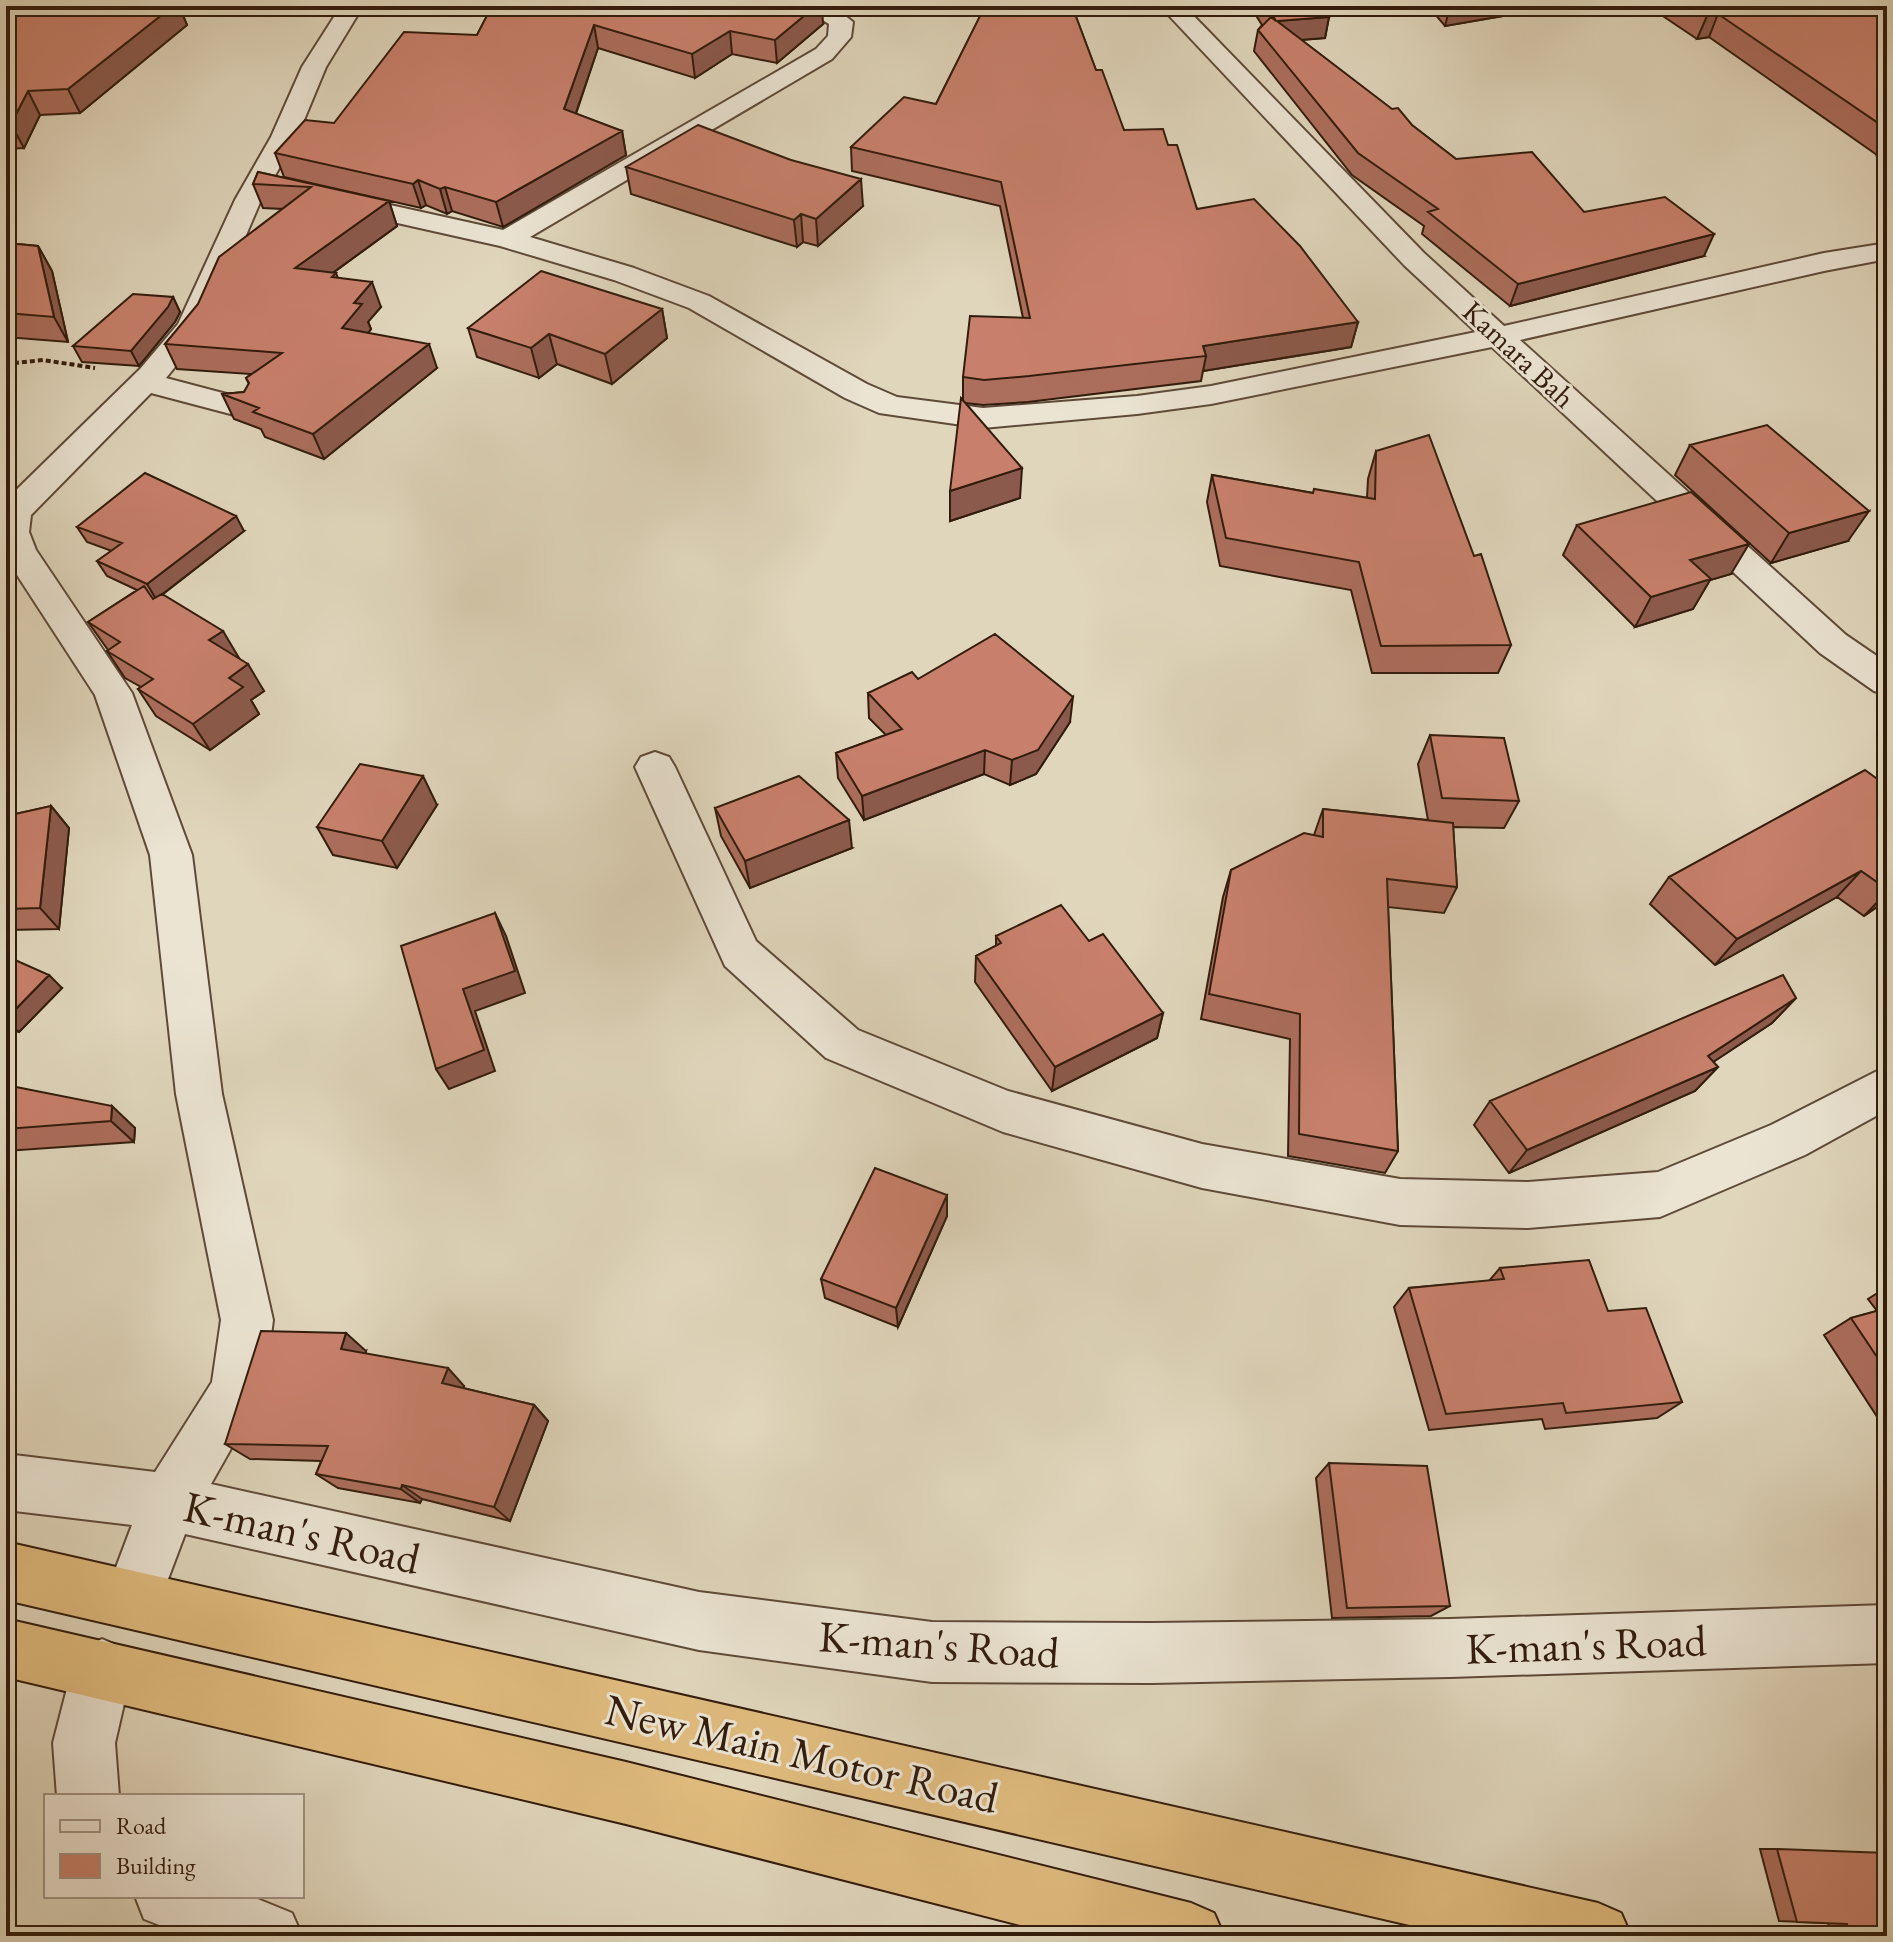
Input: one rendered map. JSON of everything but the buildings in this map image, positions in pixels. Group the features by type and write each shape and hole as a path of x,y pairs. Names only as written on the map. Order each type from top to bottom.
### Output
{"highway":[{"name":"New Main Motor Road","path":"6,1571 1598,1936"},
{"name":"New Main Motor Road","path":"6,1648 611,1790 1191,1936"}],"street":[{"path":"133,1599 169,1502 237,1390 247,1320 199,1094 171,855 113,693 19,551 12,532 14,512 148,379 192,327 284,189 284,137 314,67 352,6"},
{"path":"507,239 824,54 839,37 841,22 826,12 802,6"},
{"name":"Kamara Bah","path":"1171,6 1414,259 1833,644 1887,682"},
{"path":"284,189 507,239 624,274 699,302 856,391 890,406 983,418 1137,405 1389,361 1887,251"},
{"path":"148,379 242,408"},
{"path":"655,767 740,953 842,1044 1003,1111 1202,1166 1400,1202 1528,1205 1660,1194 1788,1140 1887,1086"},
{"name":"K-man's Road","path":"6,1482 169,1502 699,1621 932,1652 1152,1653 1450,1648 1887,1634"},
{"path":"88,1794 84,1743 102,1669"},
{"path":"172,1898 269,1936"}],"path":[{"path":"6,364 43,360 148,379"}]}
